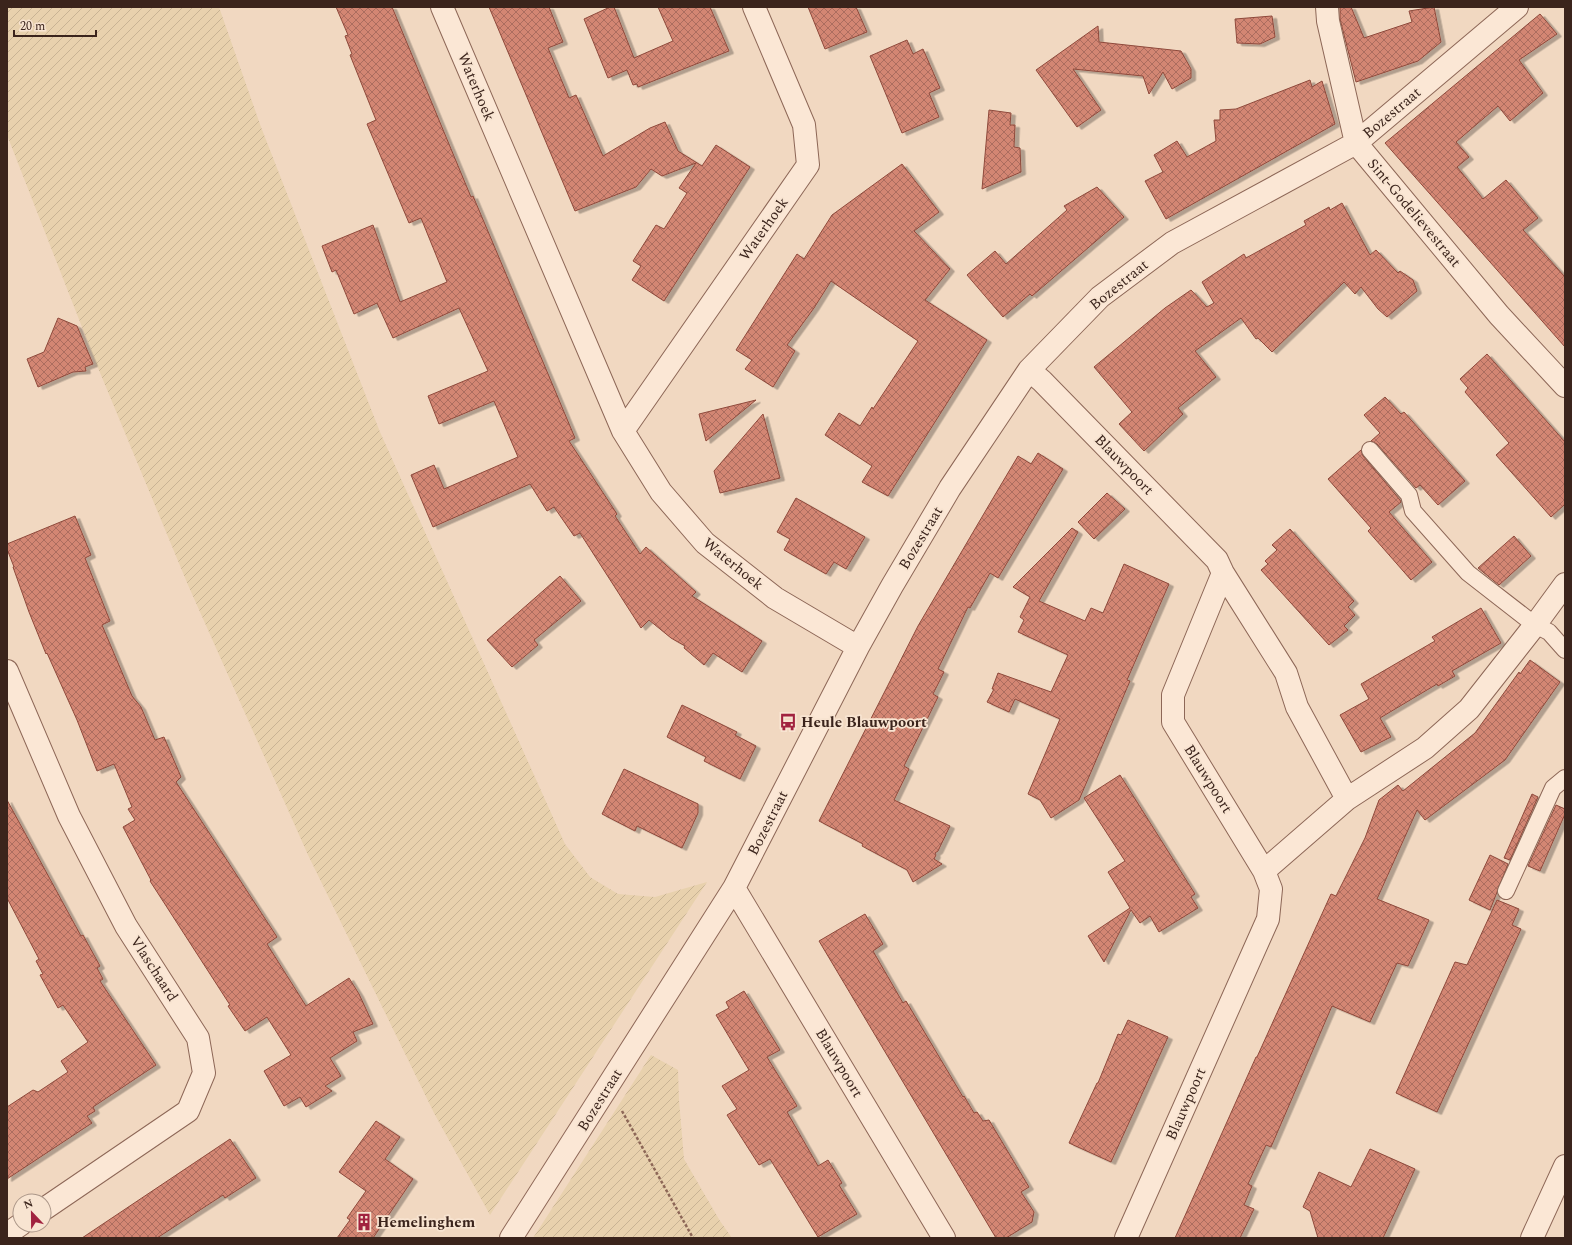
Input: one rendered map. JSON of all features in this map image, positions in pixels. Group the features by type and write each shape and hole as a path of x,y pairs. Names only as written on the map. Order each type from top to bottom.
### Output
{"street":[{"name":"Waterhoek","path":"442,7 624,432 661,492 705,544 775,598 858,647"},
{"name":"Waterhoek","path":"624,432 808,165 804,125 754,7"},
{"name":"Sint-Godelievestraat","path":"1327,7 1328,21 1356,143 1499,315 1565,386"},
{"name":"Bozestraat","path":"511,1238 734,888 858,647 950,488 1029,370 1100,297 1172,243 1356,143 1517,7"},
{"name":"Blauwpoort","path":"1029,370 1042,381 1217,560 1223,574 1173,695 1173,722 1264,871 1271,889 1268,919 1126,1238"},
{"path":"1223,574 1286,672 1297,708 1347,799"},
{"path":"1264,871 1347,799 1425,748 1469,709 1565,584"},
{"name":"Vlaschaard","path":"7,671 69,816 101,878 126,926 198,1038 204,1073 188,1111 52,1204"},
{"name":"Blauwpoort","path":"734,888 944,1238"},
{"path":"1532,1238 1565,1166"}],"lane":[{"path":"1370,450 1409,495 1413,511 1468,573 1535,625 1549,632 1565,650"},
{"path":"1506,891 1553,788 1565,778"}],"path":[{"path":"608,1086 693,1238"}],"shaded area":[{"path":"7,7 219,7 261,127 380,432 565,844 590,877 618,894 655,897 707,882 490,1215 434,1113 308,855 188,585 96,363 7,135"},
{"path":"651,1055 678,1070 684,1159 720,1221 732,1238 533,1238"}],"building":[{"path":"336,7 392,7 471,197 473,196 575,438 569,441 617,514 615,516 640,554 646,547 696,592 692,596 762,641 742,672 713,653 704,665 684,648 685,646 671,638 649,620 641,628 580,533 574,536 554,507 547,511 530,484 433,527 411,475 434,465 444,489 518,457 494,401 439,424 428,396 488,371 459,308 393,338 377,303 354,314 336,270 332,272 322,246 373,225 400,302 447,282 421,218 409,223 367,124 376,120 350,55 352,54 345,36 348,35"},
{"path":"489,7 549,7 563,42 548,48 569,98 576,95 603,156 650,128 665,122 678,151 702,166 716,145 750,167 664,301 632,280 641,266 633,261 656,225 664,229 687,193 679,188 696,163 662,176 651,169 636,187 575,211"},
{"path":"610,7 614,7 634,58 673,41 658,7 710,7 729,51 638,87 637,84 633,85 627,70 608,78 584,19"},
{"path":"808,7 856,7 867,32 825,49"},
{"path":"1340,7 1351,7 1364,38 1412,22 1409,11 1434,7 1441,42 1418,61 1356,82 1340,19"},
{"path":"1540,14 1557,34 1519,60 1543,93 1510,121 1498,106 1456,142 1469,157 1457,167 1483,199 1506,180 1538,218 1523,230 1565,277 1565,347 1385,143"},
{"path":"1272,16 1275,37 1260,44 1237,43 1235,19"},
{"path":"1098,26 1099,42 1181,51 1191,69 1191,78 1172,89 1163,72 1149,94 1143,76 1073,69 1101,110 1077,127 1036,70"},
{"path":"907,40 913,54 923,49 940,88 929,93 939,117 902,133 870,56"},
{"path":"1310,80 1312,87 1322,81 1335,124 1166,219 1145,181 1163,172 1154,155 1177,141 1187,157 1216,141 1214,120 1220,120 1220,110 1236,109"},
{"path":"989,110 1011,113 1010,125 1015,125 1014,147 1020,148 1021,172 982,189"},
{"path":"902,164 939,212 914,231 950,269 925,300 987,340 888,496 862,482 872,466 825,435 839,413 860,426 918,341 831,281 814,308 787,345 795,351 773,387 745,369 752,360 736,350 797,254 804,259 832,215"},
{"path":"1097,187 1124,217 1032,296 1030,294 1003,317 967,275 995,251 1006,264 1067,210 1064,206"},
{"path":"1342,203 1370,255 1376,250 1398,273 1400,271 1413,280 1417,291 1387,317 1378,309 1361,287 1355,294 1344,282 1272,352 1258,338 1256,339 1241,318 1195,351 1216,377 1178,408 1183,414 1144,451 1119,424 1132,412 1094,367 1165,308 1191,290 1207,307 1214,303 1202,282 1244,254 1246,258 1306,225 1304,221 1329,207 1330,210"},
{"path":"58,318 77,326 93,364 85,367 86,371 73,372 38,387 27,359 44,352"},
{"path":"1487,354 1565,442 1565,504 1551,517 1496,455 1509,443 1465,392 1468,388 1460,379"},
{"path":"1385,397 1401,414 1404,412 1465,481 1438,505 1420,485 1416,488 1377,444 1371,441 1380,433 1364,415"},
{"path":"756,400 706,441 699,414"},
{"path":"763,414 780,478 720,493 714,471"},
{"path":"1361,450 1363,456 1401,502 1389,512 1432,562 1411,580 1368,531 1371,528 1328,479"},
{"path":"1038,453 1063,469 998,578 990,573 970,608 968,607 938,669 944,672 933,694 938,697 904,766 909,769 894,800 950,826 938,851 935,853 936,855 934,859 942,864 913,882 907,870 862,846 863,844 819,821 918,626 1018,456 1031,464"},
{"path":"1107,493 1125,509 1094,539 1078,522"},
{"path":"796,498 865,537 846,569 834,562 826,574 784,550 790,539 777,532"},
{"path":"75,516 91,555 85,558 110,621 102,625 132,696 141,707 155,740 164,737 181,777 176,782 277,937 267,944 306,1006 349,978 359,994 373,1024 353,1032 357,1041 330,1058 341,1076 325,1086 332,1091 306,1107 300,1097 284,1106 264,1071 291,1055 267,1017 245,1031 228,1006 230,1005 150,881 151,880 123,827 135,820 128,809 132,807 114,764 97,771 77,720 47,653 46,654 29,612 7,549 7,544"},
{"path":"1072,528 1078,532 1039,601 1085,621 1091,608 1103,613 1124,564 1169,584 1127,680 1130,681 1079,800 1051,818 1040,800 1028,794 1060,719 1015,699 1009,712 987,702 994,689 992,689 998,673 1051,692 1068,655 1018,632 1024,620 1020,617 1030,597 1013,587"},
{"path":"1290,529 1354,601 1348,607 1355,615 1344,626 1348,630 1329,645 1261,570 1268,564 1265,561 1277,550 1272,545"},
{"path":"1514,536 1531,556 1499,585 1478,568"},
{"path":"560,576 581,601 534,640 538,645 512,667 487,640"},
{"path":"1481,608 1501,643 1452,671 1455,676 1438,686 1437,684 1380,718 1391,737 1361,752 1340,715 1369,699 1361,684 1435,641 1432,637"},
{"path":"1530,660 1560,682 1505,760 1425,820 1417,810 1377,899 1429,920 1408,966 1397,963 1370,1022 1332,1006 1271,1147 1266,1145 1248,1184 1252,1186 1244,1205 1254,1209 1240,1238 1175,1238 1331,894 1336,896 1365,838 1379,800 1398,785 1403,791 1475,733 1519,672 1520,674"},
{"path":"682,705 737,732 735,735 756,746 740,779 704,761 706,757 667,737"},
{"path":"624,769 698,804 698,813 682,848 637,826 635,831 602,814"},
{"path":"1120,775 1195,894 1191,897 1198,908 1159,932 1150,916 1140,923 1131,910 1104,962 1088,936 1130,908 1108,872 1125,861 1084,798"},
{"path":"1532,794 1538,797 1510,860 1504,858"},
{"path":"7,800 81,936 83,935 100,966 97,968 103,979 100,981 156,1065 93,1107 95,1111 87,1116 92,1123 7,1179 7,1107 33,1090 38,1092 68,1072 61,1061 88,1042 63,1005 58,1008 40,975 43,974 36,961 39,959 7,898"},
{"path":"1556,805 1565,809 1565,814 1540,871 1528,866"},
{"path":"1490,855 1508,864 1490,910 1469,900"},
{"path":"1497,900 1519,909 1512,925 1521,929 1437,1112 1396,1093 1455,962 1467,965"},
{"path":"865,914 883,944 873,951 903,1003 906,1001 974,1113 977,1112 983,1121 989,1120 1029,1187 1021,1192 1034,1212 1032,1222 1006,1238 996,1238 819,941"},
{"path":"744,991 780,1050 767,1057 797,1106 787,1112 818,1166 828,1160 842,1183 839,1185 857,1214 818,1237 770,1159 759,1165 727,1115 737,1109 722,1086 749,1070 716,1015 729,1008 726,1002"},
{"path":"1128,1020 1168,1037 1111,1162 1069,1143 1098,1083 1118,1034 1121,1035"},
{"path":"376,1121 400,1137 385,1159 413,1179 373,1238 337,1238 350,1220 347,1218 366,1191 339,1172"},
{"path":"230,1139 256,1178 225,1198 223,1195 157,1238 82,1238"},
{"path":"1370,1149 1415,1169 1383,1238 1318,1238 1310,1211 1303,1207 1319,1172 1351,1187"}],"place":[{"name":"Heule Blauwpoort","path":"788,722"},
{"name":"Hemelinghem","path":"364,1222"}]}
